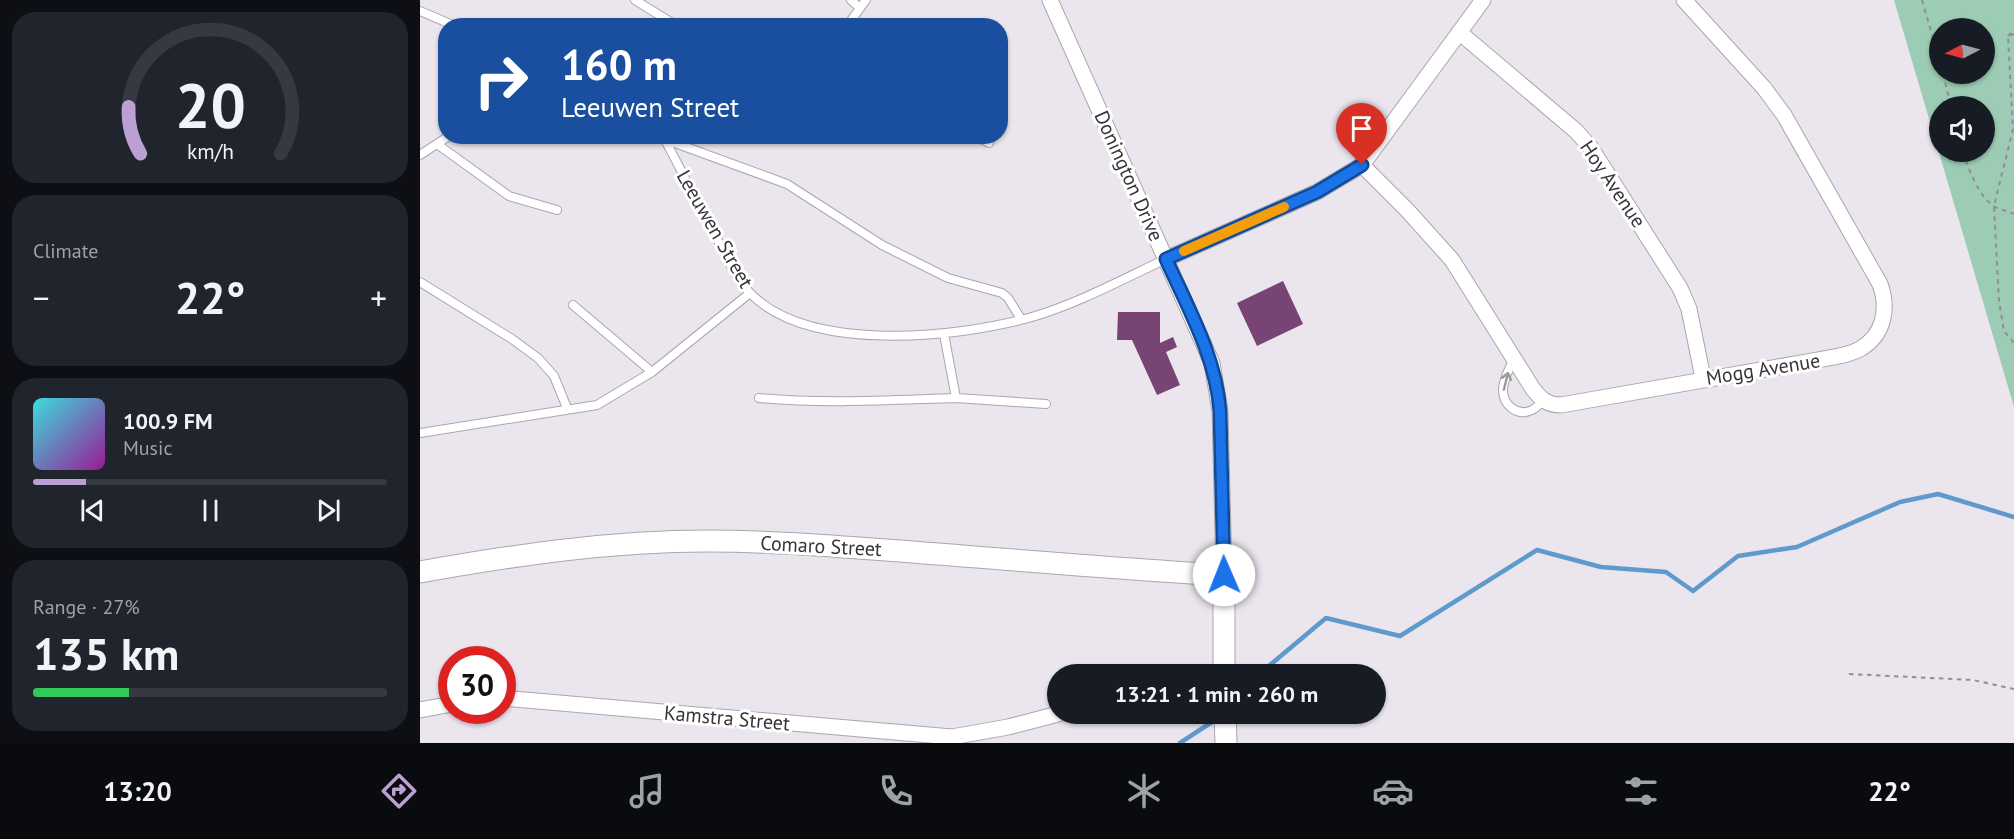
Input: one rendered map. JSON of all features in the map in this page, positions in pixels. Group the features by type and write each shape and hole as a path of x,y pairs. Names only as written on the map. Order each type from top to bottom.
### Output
{"street":[{"name":"Donington Drive","path":"1050,0 1208,352 1218,386 1224,575 1221,664"},
{"name":"Leeuwen Street","path":"1166,259 1327,188 1362,165 1483,0"},
{"name":"Mogg Avenue","path":"1543,401 1561,405 1703,378 1818,360 1859,350 1881,327 1886,304 1880,284 1784,115 1764,88 1684,0"},
{"name":"Hoy Avenue","path":"1459,32 1576,131 1598,157 1680,288 1689,309 1703,378"},
{"path":"1362,165 1452,260 1543,401"},
{"name":"Comaro Street","path":"420,572 542,552 617,545 708,541 811,544 1104,568 1224,575"},
{"name":"Kamstra Street","path":"516,699 945,737 964,736 1047,717"},
{"path":"420,710 438,707"},
{"path":"1226,724 1226,743"}],"lane":[{"path":"635,0 664,18"},
{"path":"851,0 860,8"},
{"path":"854,18 866,0"},
{"path":"420,11 438,19"},
{"path":"420,155 437,144 509,196 557,210"},
{"name":"Leeuwen Street","path":"666,144 737,276 750,293 777,312 808,325 860,334 932,336 1021,320 1065,305 1166,259"},
{"path":"681,144 795,188 882,245 948,278 1002,293 1008,298 1021,320"},
{"path":"420,282 512,339 538,358 554,375 567,408"},
{"path":"420,433 597,405 652,372 750,293"},
{"path":"573,305 652,372"},
{"path":"944,334 956,398"},
{"path":"1514,358 1503,389 1504,400 1509,407 1521,412 1532,410 1543,401"},
{"path":"759,399 800,402 871,402 956,398 1046,404"}],"path":[{"path":"1923,0 1929,22"},
{"path":"2014,29 2008,36 2013,129 1994,206 1999,301 2004,331 2014,343"},
{"path":"2008,36 2014,34"},
{"path":"1967,162 1981,191 1994,206 2014,214"},
{"path":"1849,674 1973,680 2014,689"}],"green space":[{"path":"1894,0 2014,0 2014,407 1942,162 1995,162 1995,96 1929,96 1929,119"}],"building":[{"path":"1283,281 1303,324 1257,346 1237,303"},
{"path":"1118,312 1160,312 1160,343 1173,337 1177,347 1166,352 1180,385 1157,395 1132,340 1117,340"}],"waterway":[{"path":"1271,664 1326,618 1400,636 1537,550 1601,567 1666,572 1693,591 1738,556 1797,547 1900,502 1938,494 2014,517"},
{"path":"1180,743 1209,724"}],"slow traffic":[{"path":"1184,251 1284,207"}],"route":[{"path":"1224,575 1218,386 1208,352 1166,259 1336,183 1362,165"}]}
